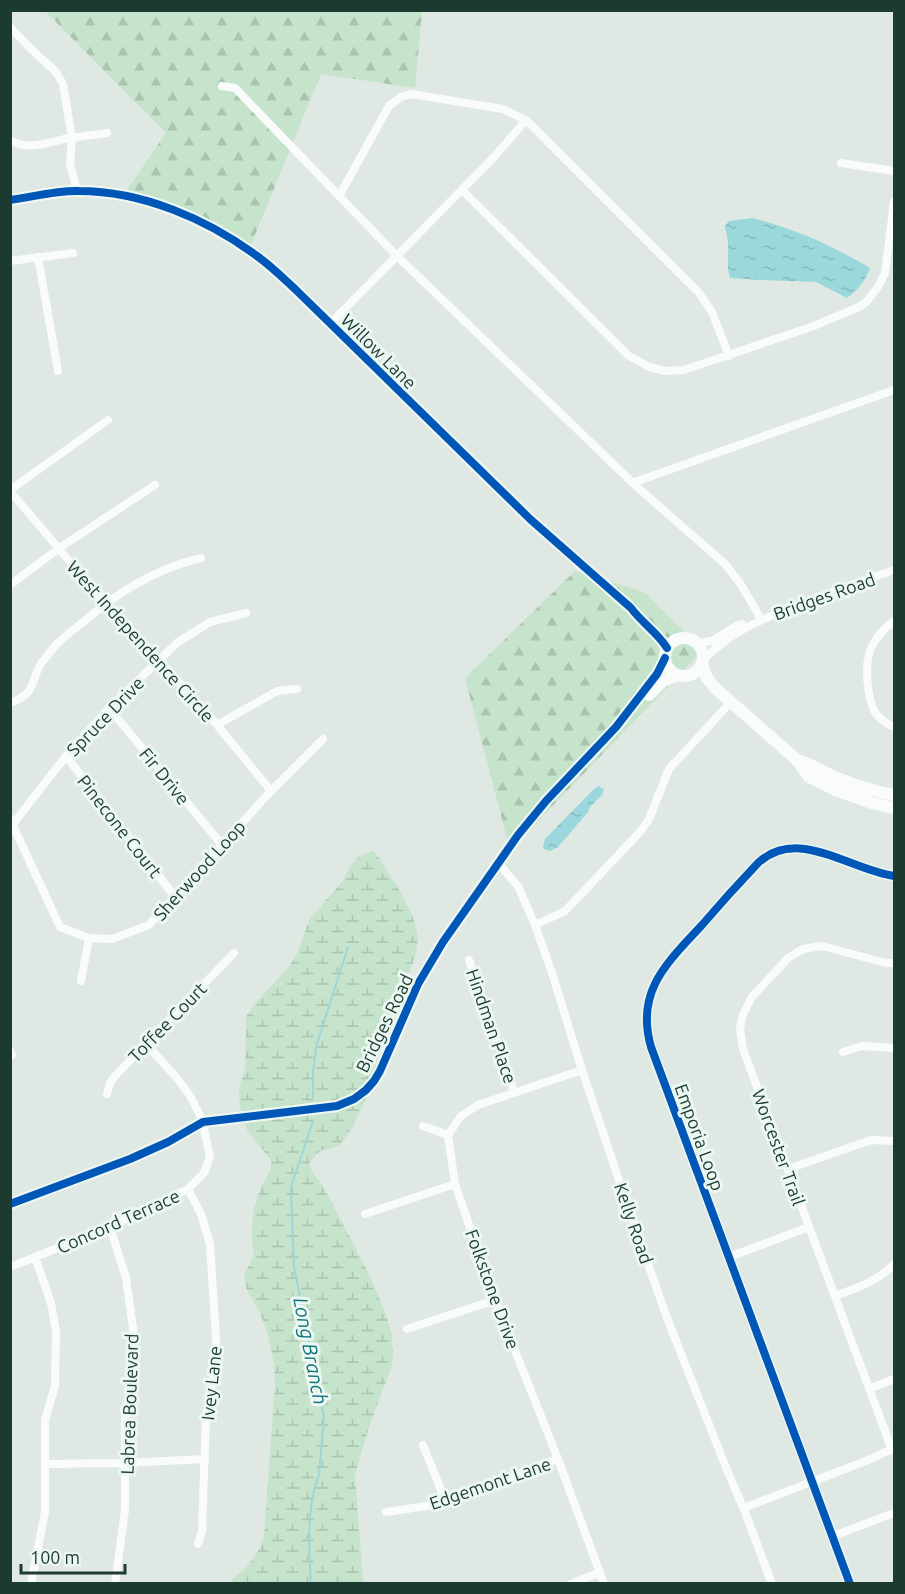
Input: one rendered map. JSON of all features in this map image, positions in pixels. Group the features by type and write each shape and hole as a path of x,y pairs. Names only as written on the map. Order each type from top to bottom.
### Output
{"street":[{"path":"10,27 56,72 63,84 72,138 70,164 77,190"},
{"path":"222,86 235,88 397,256 632,483 725,564 740,583 758,621"},
{"path":"339,196 389,106 401,97 411,94 503,109 526,120 699,293 712,312 729,356"},
{"path":"330,324 494,157 526,120"},
{"path":"10,140 17,145 31,146 107,133"},
{"path":"841,164 894,171"},
{"name":"Willow Lane","path":"10,200 77,190 105,193 142,201 178,213 212,228 242,246 271,267 530,519 631,608 640,620 661,638 666,653"},
{"path":"462,190 629,356 649,367 665,371 684,370 729,356 859,307 878,287 885,273 894,202"},
{"path":"10,261 73,253"},
{"path":"38,257 58,371"},
{"path":"632,483 894,390"},
{"path":"10,491 108,420"},
{"path":"10,585 58,549 155,485"},
{"name":"West Independence Circle","path":"10,491 105,603 217,725 271,791"},
{"path":"10,703 29,692 40,665 61,640 105,603 141,581 178,563 201,558"},
{"name":"Bridges Road","path":"702,663 715,648 758,621 894,570"},
{"name":"Willow Lane","path":"631,608 680,639"},
{"name":"Spruce Drive","path":"12,821 109,708 178,642 210,622 246,612"},
{"name":"Bridges Road","path":"697,643 712,641 738,625 758,621"},
{"path":"894,621 874,642 867,656 865,670 873,711 881,720 894,727"},
{"path":"715,688 701,685 668,667 666,653 671,643 689,638 697,643 702,650 702,663 715,688 797,760 809,777 833,789 894,808"},
{"name":"Bridges Road","path":"10,1204 130,1159 168,1142 203,1122 337,1106 354,1099 366,1090 380,1071 407,1008 430,963 498,863 546,801 616,727 657,674 666,653"},
{"path":"682,676 696,673 702,663"},
{"name":"Bridges Road","path":"616,727 630,716 663,681 682,676"},
{"path":"217,725 277,690 297,689"},
{"path":"535,925 565,911 641,831 649,819 669,769 731,702"},
{"name":"Fir Drive","path":"109,708 222,845"},
{"name":"Sherwood Loop","path":"12,821 60,927 89,938 112,939 149,925 271,791 323,739"},
{"name":"Pinecone Court","path":"66,756 175,897"},
{"path":"797,760 811,764 838,779 876,792 894,795"},
{"name":"Emporia Loop","path":"850,1584 648,1038 647,1016 654,985 666,964 750,871 762,859 775,851 806,848 871,871 894,876"},
{"name":"Kelly Road","path":"498,863 518,886 535,925 667,1318 744,1508 772,1584"},
{"path":"81,981 89,938"},
{"name":"Worcester Trail","path":"893,1449 743,1049 740,1029 743,1014 752,997 788,958 803,949 822,946 886,963 894,963"},
{"name":"Toffee Court","path":"107,1094 115,1076 234,953"},
{"name":"Hindman Place","path":"469,960 514,1092"},
{"name":"Concord Terrace","path":"10,1267 110,1227 188,1190 204,1173 210,1157 203,1122 190,1096 177,1078 146,1044"},
{"path":"843,1052 862,1046 894,1048"},
{"path":"10,1050 12,1055 10,1057"},
{"path":"423,1126 448,1135 461,1116 478,1105 582,1070"},
{"name":"Folkstone Drive","path":"448,1135 455,1184 495,1300 558,1459 604,1584"},
{"path":"788,1169 871,1140 894,1141"},
{"path":"365,1214 455,1184"},
{"name":"Ivey Lane","path":"188,1190 201,1214 210,1244 216,1339 215,1369 206,1416 202,1531 198,1544"},
{"name":"Labrea Boulevard","path":"110,1227 126,1278 134,1335 132,1377 125,1415 125,1510 115,1584"},
{"path":"729,1257 809,1227"},
{"path":"31,1584 45,1512 45,1420 54,1386 56,1331 51,1303 35,1257"},
{"path":"835,1296 871,1282 894,1264"},
{"path":"408,1329 495,1300"},
{"path":"869,1389 894,1379"},
{"path":"423,1445 446,1502"},
{"path":"744,1508 893,1449"},
{"path":"46,1464 205,1459"},
{"name":"Edgemont Lane","path":"386,1512 433,1506 446,1502 558,1459"},
{"path":"833,1536 894,1513"},
{"path":"571,1584 600,1572"}],"green space":[{"path":"45,11 422,11 415,88 321,74 248,252 209,221 120,200 166,133"},
{"path":"575,571 644,592 703,650 510,850 465,678"},
{"path":"373,851 396,884 411,913 417,932 416,953 385,1027 371,1085 358,1117 339,1146 320,1151 309,1163 370,1276 392,1335 392,1366 370,1424 355,1474 363,1583 233,1584 231,1580 252,1561 264,1536 275,1383 274,1363 267,1332 260,1313 246,1288 244,1276 254,1254 253,1212 260,1189 271,1168 271,1160 247,1130 240,1107 239,1088 245,1069 246,1017 255,1003 289,967 298,952 309,920 342,882 349,868 359,856"}],"water":[{"path":"752,218 798,232 842,252 870,268 866,277 847,298 816,282 730,278 725,226 729,221"},
{"path":"598,786 604,789 602,795 558,847 550,851 544,849 545,839"}],"waterway":[{"name":"Long Branch","path":"313,1097 316,1047 348,947"},
{"name":"Long Branch","path":"311,1584 310,1514 319,1475 324,1417 294,1267 291,1187 313,1121"}],"cycle path":[{"path":"10,200 71,191 103,192 126,196 150,202 195,219 238,243 267,264 295,289 530,519 631,608 667,648"},
{"path":"10,1204 130,1159 168,1142 203,1122 337,1106 354,1099 366,1090 380,1071 418,984 443,942 518,835 546,801 616,727 657,674 665,658"},
{"path":"850,1584 651,1047 647,1027 647,1010 657,979 677,952 758,863 774,853 790,849 807,849 894,876"}]}
